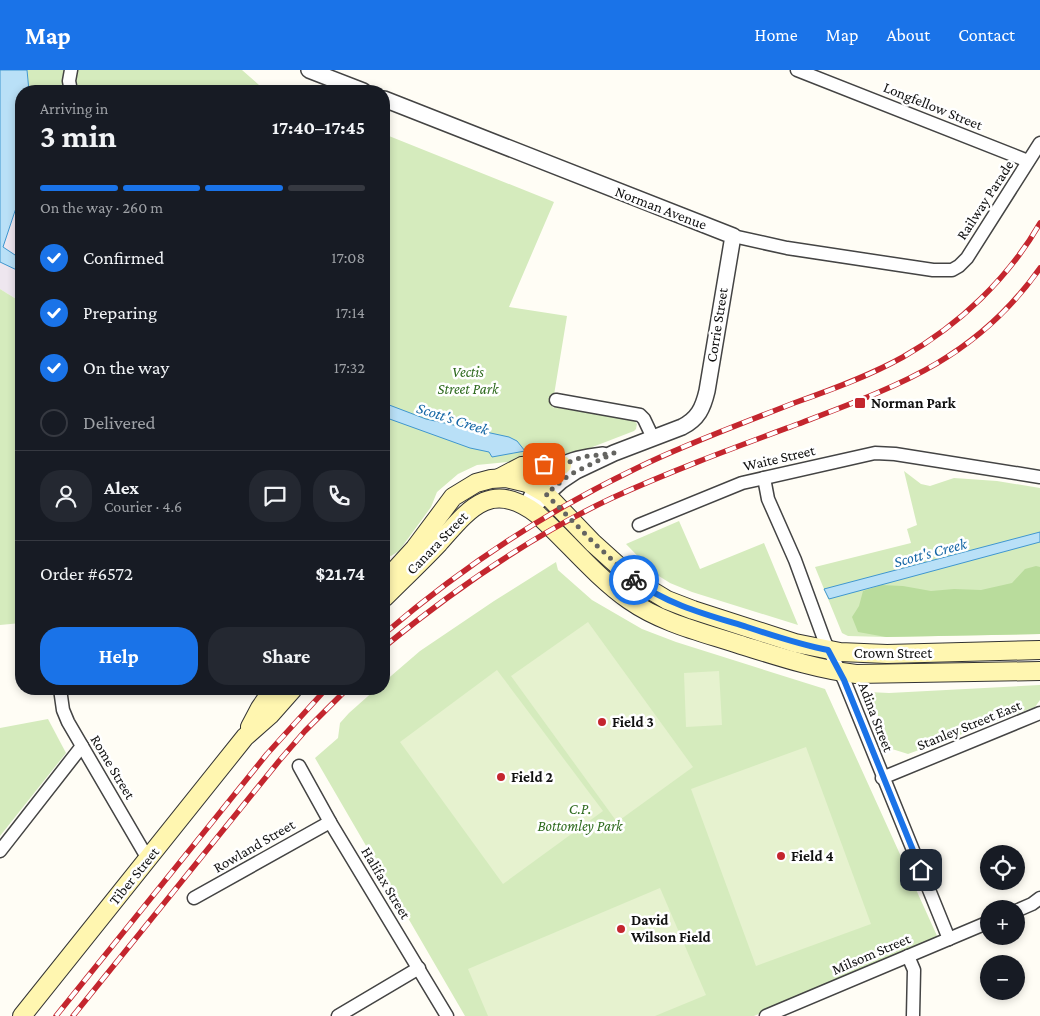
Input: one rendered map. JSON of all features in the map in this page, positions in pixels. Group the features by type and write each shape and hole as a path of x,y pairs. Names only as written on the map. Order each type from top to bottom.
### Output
{"main road":[{"path":"499,478 522,466 554,463 562,465"},
{"name":"Crown Street","path":"499,478 521,481 542,491 624,573 656,594 693,610 795,643 828,650 865,654 1040,650"},
{"name":"Canara Street","path":"390,580 453,497 476,483 499,478"},
{"name":"Canara Street","path":"390,582 438,544 460,518 476,505 498,498 514,500 528,507"},
{"name":"Crown Street","path":"528,507 619,592 655,615 689,628 792,661 840,672 882,675 1040,672"},
{"name":"Tiber Street","path":"245,737 269,695"},
{"name":"Tiber Street","path":"22,1016 245,737 270,715 286,695"}],"street":[{"path":"70,85 71,70"},
{"path":"309,70 348,85"},
{"name":"Longfellow Street","path":"798,70 1028,162"},
{"name":"Norman Avenue","path":"390,101 733,236 787,248 927,269 952,270"},
{"name":"Railway Parade","path":"952,270 967,258 1040,143"},
{"name":"Corrie Street","path":"652,438 688,424 699,414 707,391 733,236"},
{"path":"528,507 542,491 569,475 614,453 652,438 644,419 640,415 556,400"},
{"path":"542,491 549,474 562,465 582,457 614,453"},
{"name":"Waite Street","path":"639,525 734,486 875,453 895,454 931,464 1040,477"},
{"name":"Adina Street","path":"764,478 768,499 795,560 828,650 840,672 949,939"},
{"name":"Rome Street","path":"61,695 65,716 148,858"},
{"name":"Stanley Street East","path":"882,778 1040,713"},
{"path":"0,851 82,746"},
{"name":"Halifax Street","path":"299,766 330,822 447,1016"},
{"name":"Rowland Street","path":"194,898 330,822"},
{"path":"1025,907 1037,902"},
{"name":"Milsom Street","path":"766,1016 980,926"},
{"path":"908,956 914,970 913,1016"},
{"path":"338,1016 418,968"}],"shaded area":[{"path":"15,211 15,298 0,289 0,251"}],"green space":[{"path":"27,70 242,70 259,85 28,85"},
{"name":"Vectis Street Park","path":"390,136 554,202 509,307 567,316 552,407 634,420 637,424 634,431 577,453 477,465 458,474 437,492 431,507 399,551 391,556"},
{"path":"0,289 15,298 15,624 0,625"},
{"path":"904,471 921,484 930,486 954,478 997,481 1040,488 1040,634 886,637 848,636 842,633 815,567 911,543 907,529 917,525"},
{"path":"679,521 700,569 764,543 798,625 692,592 670,583 654,573 626,544"},
{"name":"C.P. Bottomley Park","path":"556,562 558,570 592,600 642,629 676,642 825,689 938,938 754,1016 465,1016 315,758 338,738 340,723 369,695 390,695 390,677 420,651"},
{"path":"1036,566 1040,567 1040,634 886,637 858,632 852,617 859,606 863,591 881,585 903,586 931,591 954,589 981,590 1012,583 1025,569"},
{"name":"Field 3","path":"588,622 693,767 617,822 511,676"},
{"name":"Field 2","path":"497,670 603,811 503,884 400,742"},
{"path":"719,671 722,725 686,727 684,673"},
{"path":"1040,685 1040,700 1035,707 908,754 892,749 868,692 889,693"},
{"path":"48,719 66,753 0,836 0,728"},
{"name":"Field 4","path":"806,747 871,924 756,966 691,789"},
{"name":"David Wilson Field","path":"660,888 706,995 655,1016 488,1016 468,969"}],"water":[{"path":"0,70 27,70 28,85 15,85 15,211 3,247 15,255 15,269 0,262"},
{"path":"390,405 426,419 509,437 517,441 525,451 492,457 489,452 470,448 390,419"},
{"path":"1040,532 1040,542 829,599 824,589"}],"railway":[{"path":"390,629 443,586 474,564 569,503 656,459 695,442 836,388 890,364 924,344 981,299 1013,263 1040,223"},
{"path":"390,642 494,565 581,513 681,468 869,396 902,382 932,366 962,347 989,325 1015,299 1040,268"},
{"path":"56,1016 267,754 321,695"},
{"path":"73,1016 279,761 305,731 341,695"}],"way so far":[{"path":"544,464 554,463 562,465 582,457 614,453 569,475 546,494 624,573 634,580"}],"place":[{"name":"Norman Park","path":"860,403"},
{"name":"Field 3","path":"602,722"},
{"name":"Field 2","path":"501,777"},
{"name":"Field 4","path":"781,856"},
{"name":"David Wilson Field","path":"621,929"}],"route":[{"path":"634,580 643,587 681,606 795,643 828,650 844,680 882,778 921,870"}],"water label":[{"name":"Scott's Creek","path":"453,418"},
{"name":"Scott's Creek","path":"930,552"}]}
